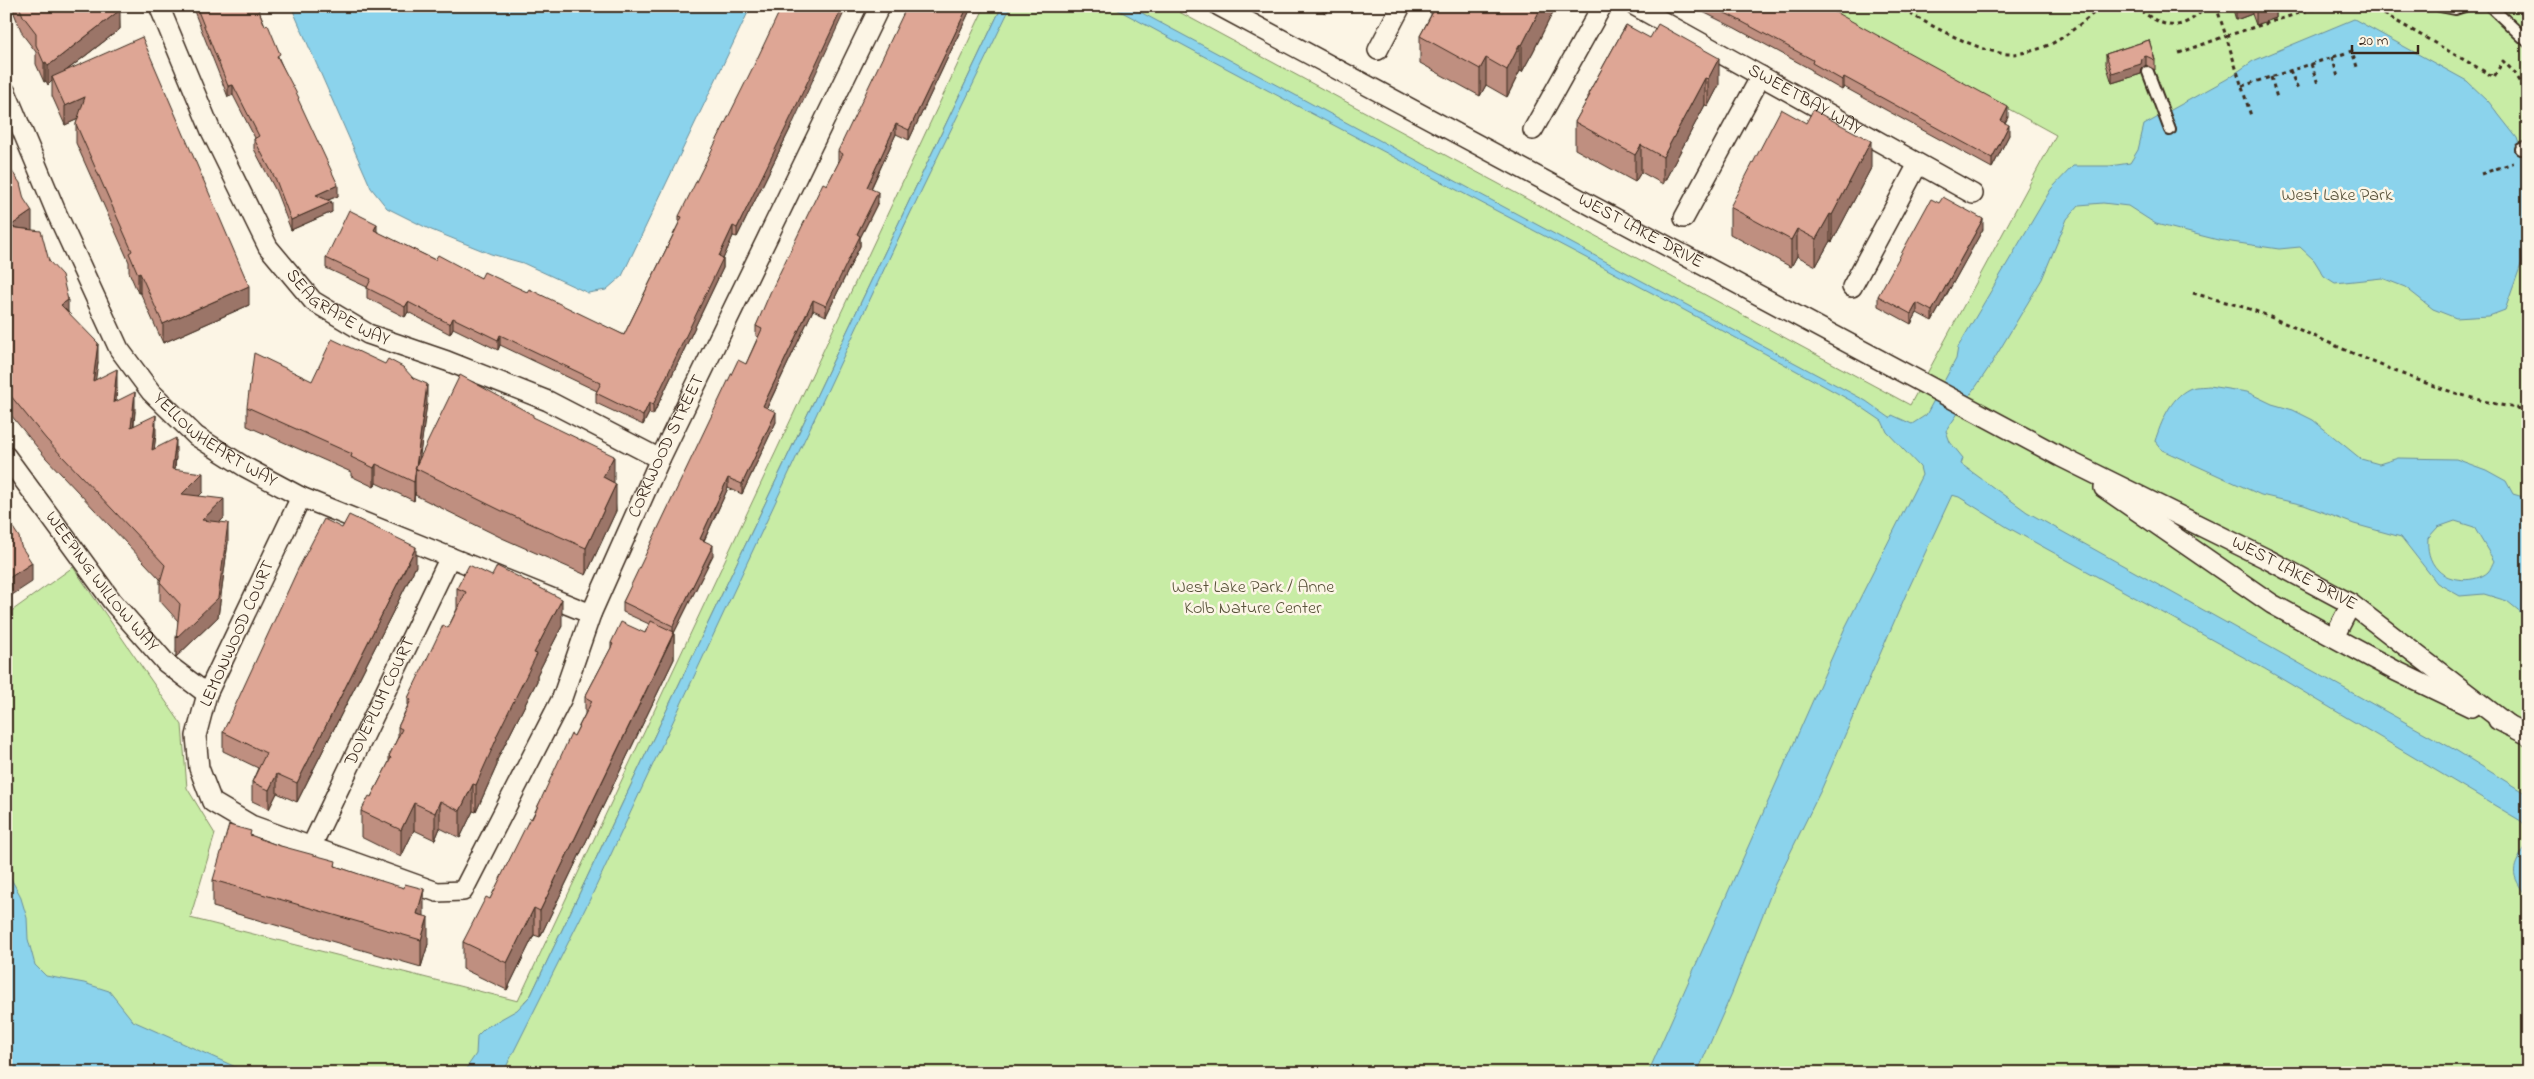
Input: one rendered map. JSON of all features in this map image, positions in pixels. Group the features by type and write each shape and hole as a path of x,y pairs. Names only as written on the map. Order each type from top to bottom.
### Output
{"street":[{"name":"SEAGRAPE WAY","path":"159,6 211,131 268,247 313,301 368,334 447,361 548,401 660,459"},
{"name":"CORKWOOD STREET","path":"311,847 438,892 463,891 562,698 590,614 660,459 880,6"},
{"name":"WEST LAKE DRIVE","path":"1219,6 1921,380 2061,457 2269,560 2351,604 2508,725"},
{"path":"1378,50 1401,6"},
{"path":"1533,130 1602,6"},
{"name":"SWEETBAY WAY","path":"1635,6 1973,194"},
{"path":"1684,218 1761,76"},
{"name":"YELLOWHEART WAY","path":"6,92 57,214 119,349 151,392 196,436 245,467 301,497 590,614"},
{"path":"1852,288 1918,164"},
{"name":"WEEPING WILLOW WAY","path":"6,456 112,601 166,663 208,694"},
{"name":"WEST LAKE DRIVE","path":"2061,457 2272,604 2396,671 2528,735"},
{"name":"LEMONWOOD COURT","path":"301,497 208,694 196,736 199,768 212,802 252,826 311,847"},
{"name":"DOVEPLUM COURT","path":"311,847 450,557"},
{"path":"2334,637 2351,604"}],"lane":[{"path":"2440,6 2455,9 2464,6"},
{"path":"2490,6 2528,42"},
{"path":"2148,72 2170,130"}],"path":[{"path":"1896,6 1944,32 1985,48 2011,54 2039,49 2062,38 2102,6"},
{"path":"2134,6 2160,22 2178,26 2187,23 2207,6"},
{"path":"2216,6 2251,116"},
{"path":"2179,53 2322,6"},
{"path":"2370,6 2494,77 2503,61 2514,72 2528,93"},
{"path":"2242,86 2352,51 2358,70"},
{"path":"2332,57 2338,77"},
{"path":"2311,64 2318,84"},
{"path":"2290,70 2298,90"},
{"path":"2270,77 2277,98"},
{"path":"2481,174 2518,162"},
{"path":"2193,293 2261,314 2443,390 2501,406 2528,410"}],"green space":[{"name":"West Lake Park / Anne Kolb Nature Center","path":"985,6 1002,6 531,995 524,1002 536,1005 1008,6 1168,6 1910,405 2056,135 1821,6 2528,6 2528,1073 6,1073 6,615 73,567 182,725 187,788 215,834 190,918 518,1001"}],"water":[{"path":"291,6 751,6 622,276 606,290 588,293 523,263 491,254 429,229 387,208 371,188"},
{"path":"1002,6 1011,6 908,218 592,895 503,1073 463,1073 476,1054 477,1036 485,1028 517,1010 531,995"},
{"path":"1111,6 1129,6 1866,401 1890,418 1892,415 1912,424 1926,415 1956,359 1958,347 2051,189 2073,166 2110,166 2130,163 2138,150 2144,125 2227,79 2253,61 2354,19 2467,81 2488,101 2517,138 2528,169 2528,245 2505,310 2489,316 2456,318 2433,309 2405,287 2382,278 2335,283 2324,276 2314,260 2300,247 2279,249 2218,240 2156,224 2128,206 2103,203 2079,205 2067,219 2042,279 1990,366 1946,431 1950,442 1963,458 1961,464 2027,512 2457,751 2528,795 2528,829 2521,821 2265,669 2007,527 1959,497 1952,495 1907,592 1822,788 1774,886 1732,993 1697,1073 1648,1073 1844,630 1922,475 1920,467 1887,432 1882,421 1857,404 1671,303"},
{"path":"2209,386 2247,392 2272,404 2293,410 2313,420 2361,459 2379,464 2398,458 2456,459 2486,470 2506,481 2513,494 2523,497 2528,501 2528,618 2507,601 2484,594 2460,596 2437,583 2401,537 2354,524 2304,505 2261,495 2162,450 2155,441 2163,419 2171,405 2182,393 2189,389","holes":["2455,521 2474,527 2494,561 2489,571 2483,576 2463,580 2443,574 2431,559 2428,551 2428,538 2438,527"]},
{"path":"2528,843 2528,898 2518,883 2514,871 2518,859"},
{"path":"6,870 20,895 27,918 28,939 35,965 46,976 84,983 109,991 133,1021 249,1073 6,1073"}],"building":[{"path":"19,6 119,6 120,10 48,66 46,62 44,63 36,45 36,33 23,16"},
{"path":"196,6 257,6 265,26 268,25 280,54 277,56 299,98 338,185 316,195 332,202 291,220 276,180 254,139 259,136 233,85 228,86"},
{"path":"782,6 843,6 737,228 733,226 719,256 723,258 653,405 649,403 643,416 596,393 601,383 500,335 498,340 453,318 450,324 408,302 405,307 367,288 371,279 326,258 349,210 377,224 374,230 435,260 438,255 481,278 484,272 527,292 529,289 624,335 682,217 679,216"},
{"path":"907,6 968,6 909,130 896,124 867,187 878,192 857,234 860,236 826,306 813,300 763,406 776,412 742,484 728,478 700,539 713,545 673,626 623,602 738,360 746,364 762,329 756,326 770,293 823,183 827,185 843,154 838,151"},
{"path":"1432,6 1542,6 1507,70 1486,58 1480,69 1420,36 1434,10 1431,8"},
{"path":"1711,6 1824,6 2008,107 2001,121 2009,125 1992,158 1844,77 1842,80 1812,63 1813,60"},
{"path":"2255,6 2267,6 2256,10"},
{"path":"1658,24 1719,58 1708,79 1705,78 1663,157 1641,145 1635,155 1575,122 1590,95 1588,94 1626,25 1650,38"},
{"path":"142,37 249,286 163,324 140,273 138,274 129,253 132,251 76,124 85,97 65,106 52,77"},
{"path":"2149,40 2155,60 2146,56 2142,58 2141,64 2112,73 2106,54"},
{"path":"1781,109 1806,123 1813,110 1871,141 1832,215 1830,214 1816,239 1797,229 1791,240 1730,207"},
{"path":"6,154 11,170 20,183 24,199 32,211 9,227 41,231 49,261 62,275 68,300 61,305 98,343 93,381 117,369 113,403 135,392 131,427 156,415 152,450 176,438 172,469 203,473 182,494 224,499 202,520 228,523 218,598 176,638 180,604 160,582 165,565 46,439 6,390 6,378 9,376 6,373"},
{"path":"1943,197 1983,219 1932,311 1917,303 1911,314 1878,296 1931,199 1939,203"},
{"path":"332,339 385,364 388,359 403,367 413,378 427,384 414,482 376,464 374,468 351,457 352,454 247,407 254,353 312,381"},
{"path":"460,375 533,415 533,417 614,456 603,477 616,484 586,548 502,511 415,468"},
{"path":"349,515 416,547 297,783 277,774 269,790 252,782 266,753 223,732 298,569 324,519 342,528"},
{"path":"6,517 32,563 6,580"},
{"path":"469,565 492,576 497,566 562,599 534,653 537,654 496,737 476,785 473,784 460,811 440,801 435,813 414,803 401,830 361,811 369,796 371,797 391,758 389,756 402,729 398,727 411,700 408,698 443,625 448,628 466,592 457,588"},
{"path":"651,621 674,632 540,911 534,908 507,963 463,942 486,897 490,899 530,818 532,819 571,734 574,736 592,701 585,697 613,644 611,643 621,622 645,633"},
{"path":"229,825 251,831 250,835 277,845 336,861 335,866 362,875 404,888 405,884 424,889 417,914 428,917 421,940 213,880"}],"park label":[{"name":"West Lake Park","path":"2337,196"}]}
